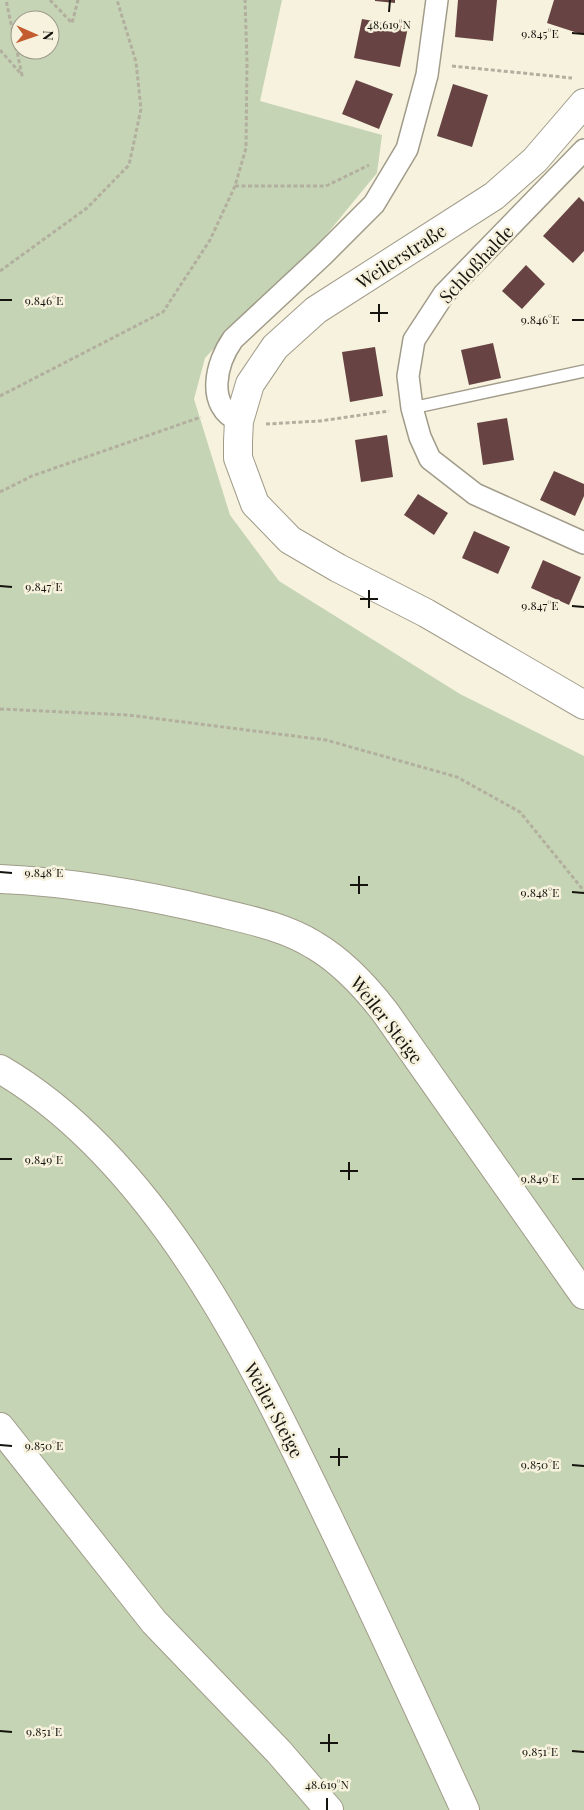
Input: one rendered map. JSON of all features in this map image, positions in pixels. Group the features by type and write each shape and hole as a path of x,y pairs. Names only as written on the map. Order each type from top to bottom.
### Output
{"street":[{"path":"437,0 429,63 407,149 374,204 323,255 233,339 223,353 218,370 217,391 222,408 230,418 250,423 238,458 245,483 255,504 290,540 338,568 426,613 584,705"},
{"name":"Weilerstraße","path":"250,423 250,384 275,347 316,310 494,196 535,160 579,90"},
{"name":"Schloßhalde","path":"584,150 444,294 414,340 408,376 412,408 420,437 430,459 475,494 584,542"},
{"name":"Weiler Steige","path":"0,879 96,888 186,905 268,925 299,937 326,952 361,983 385,1012 584,1295"},
{"name":"Weiler Steige","path":"0,1069 59,1112 100,1151 152,1211 204,1283 254,1371 314,1487 465,1810"},
{"path":"0,1427 154,1622 280,1752 329,1810"}],"lane":[{"path":"412,408 584,371"}],"path":[{"path":"0,50 22,75 6,0"},
{"path":"50,0 72,23 78,0"},
{"path":"0,271 87,208 129,165 141,109 136,62 117,0"},
{"path":"0,396 164,312 210,240 235,186 246,148 247,61 244,0"},
{"path":"429,63 579,90"},
{"path":"235,186 326,186 377,162"},
{"path":"250,423 320,421 412,408"},
{"path":"0,492 32,476 205,416"},
{"path":"0,709 128,715 326,740 457,777 520,812 584,892"}],"green space":[{"path":"0,0 282,0 260,101 382,135 377,173 317,246 248,311 205,358 194,399 230,515 279,581 460,694 584,756 584,1810 0,1810"}],"building":[{"path":"395,0 395,3 375,1"},
{"path":"458,0 497,0 493,41 455,37"},
{"path":"554,0 584,0 584,35 547,23"},
{"path":"362,19 408,27 400,67 354,58"},
{"path":"356,80 393,94 379,129 342,114"},
{"path":"453,84 488,95 472,147 437,136"},
{"path":"579,197 584,202 584,251 573,263 543,236"},
{"path":"526,265 545,284 522,309 502,291"},
{"path":"493,343 501,378 469,385 461,350"},
{"path":"375,347 383,396 350,402 342,352"},
{"path":"507,418 514,460 483,465 477,423"},
{"path":"387,435 393,477 361,482 355,440"},
{"path":"554,471 584,484 584,496 575,516 540,500"},
{"path":"418,494 448,513 434,535 404,515"},
{"path":"474,531 510,547 498,574 462,558"},
{"path":"543,560 581,577 569,605 531,588"}]}
